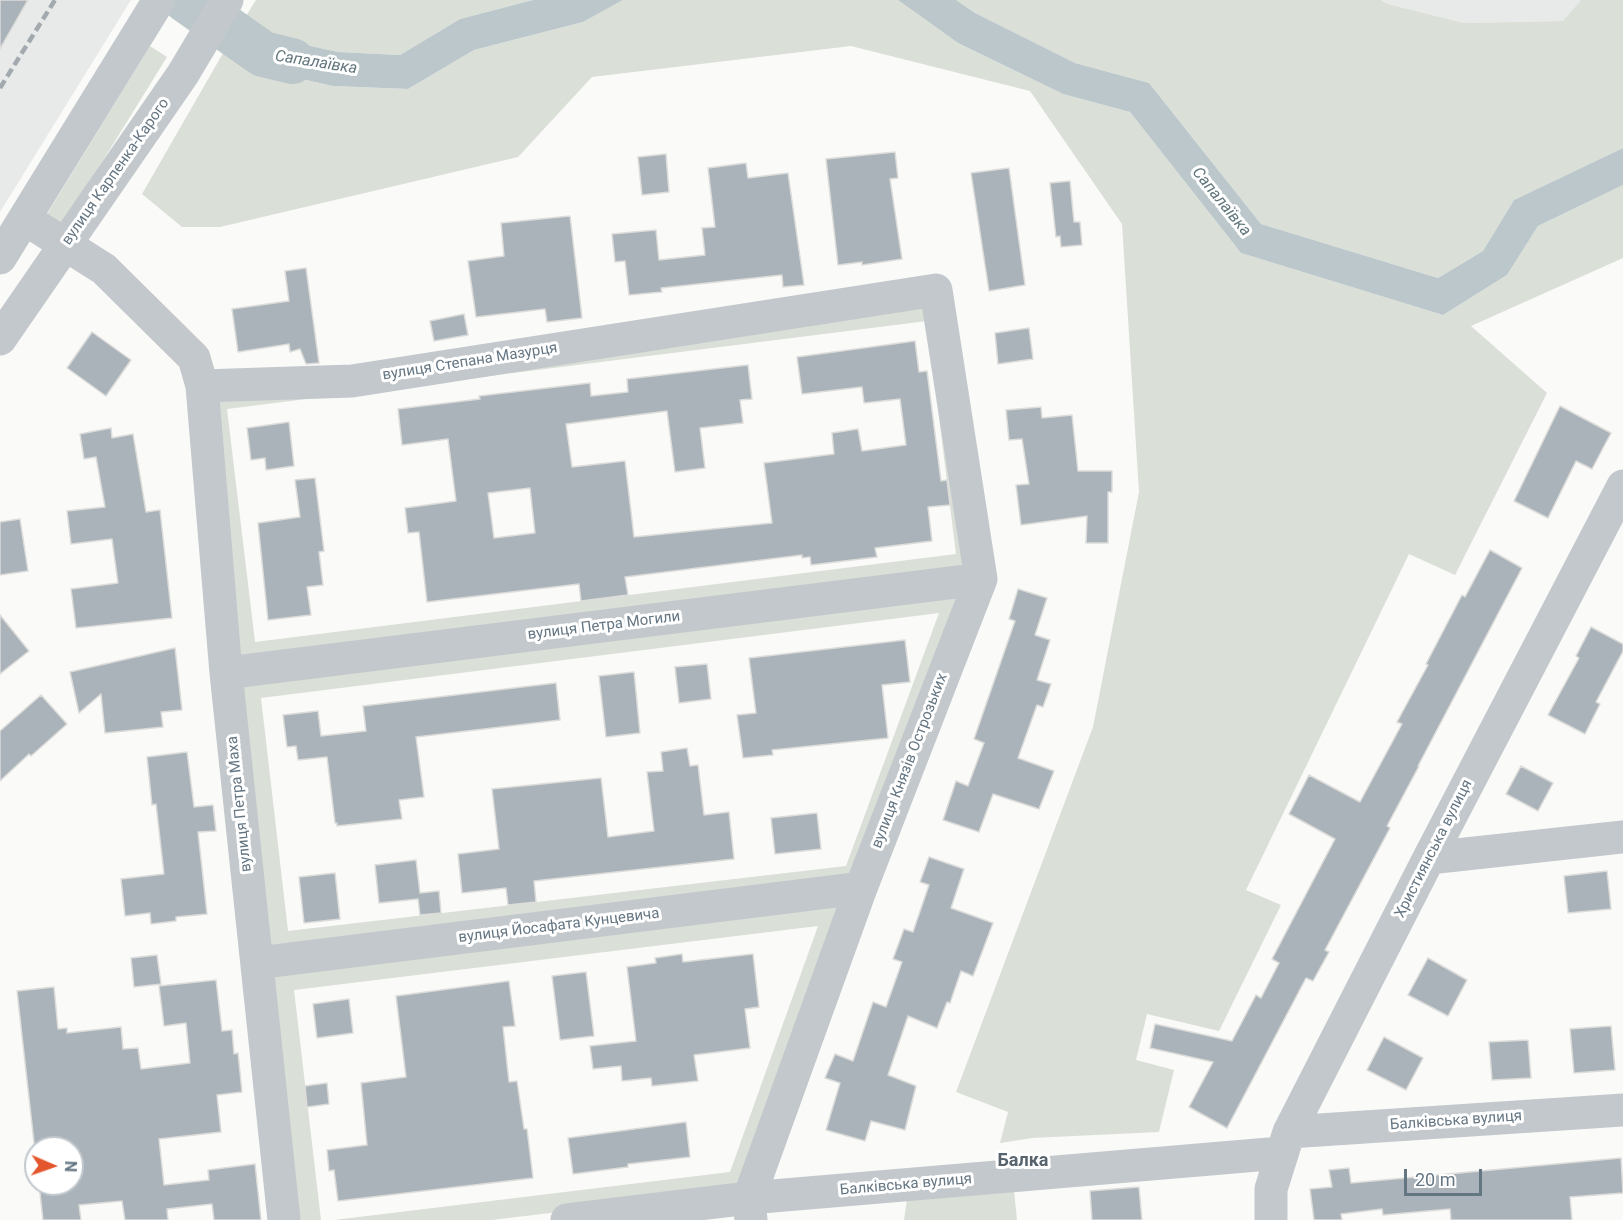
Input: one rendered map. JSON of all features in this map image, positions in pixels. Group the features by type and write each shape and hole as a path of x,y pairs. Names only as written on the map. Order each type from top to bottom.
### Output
{"street":[{"path":"0,258 159,0"},
{"name":"вулиця Карпенка-Карого","path":"0,339 183,74 226,1"},
{"path":"25,219 104,269 194,358 202,386"},
{"name":"вулиця Степана Мазурця","path":"202,386 352,381 936,290 981,579"},
{"name":"вулиця Петра Маха","path":"202,386 226,673 284,1220"},
{"name":"Християнська вулиця","path":"1271,1220 1271,1190 1285,1143 1429,858 1623,486"},
{"name":"вулиця Петра Могили","path":"226,673 981,579"},
{"name":"вулиця Князів Острозьких","path":"750,1209 861,888 981,579"},
{"path":"1429,858 1623,837"},
{"name":"вулиця Йосафата Кунцевича","path":"257,963 861,888"},
{"name":"Балківська вулиця","path":"567,1220 750,1209 1285,1143 1623,1110"}],"shaded area":[{"path":"0,0 131,0 0,212"},
{"path":"256,0 533,0 460,19 400,55 338,52 270,37 244,19"},
{"path":"623,0 898,0 958,43 1063,94 1130,112 1241,253 1443,315 1507,275 1538,226 1623,185 1623,258 1471,326 1547,393 1455,575 1409,554 1246,890 1281,905 1219,1031 1147,1014 1136,1060 1174,1070 1159,1132 1032,1138 1000,1143 1008,1112 956,1092 1093,727 1139,492 1122,224 1030,91 851,46 592,77 518,157 220,227 182,227 142,194 226,48 256,69 333,86 408,89 474,50 583,22"},
{"path":"956,0 1381,0 1388,4 1464,23 1563,21 1581,0 1623,0 1623,148 1514,200 1483,251 1438,278 1261,224 1149,83 1075,63 975,13"},
{"path":"1382,0 1581,0 1563,21 1464,23 1388,4"},
{"path":"150,46 167,57 60,230 44,219"},
{"path":"927,302 969,571 234,663 212,396","holes":["927,321 956,554 255,642 227,409"]},
{"path":"966,590 853,880 265,953 236,681","holes":["939,613 846,866 288,931 261,698"]},
{"path":"846,899 740,1190 492,1220 334,1220 730,1172 818,926 294,990 321,1220 294,1220 267,971"},
{"path":"1014,1190 1017,1220 904,1220 907,1200"}],"water":[{"path":"533,0 623,0 583,22 474,50 408,89 333,86 256,69 226,48 244,19 270,37 338,52 400,55 460,19"},
{"path":"898,0 956,0 975,13 1075,63 1149,83 1261,224 1438,278 1483,251 1514,200 1623,148 1623,185 1538,226 1507,275 1443,315 1241,253 1130,112 1063,94 958,43"}],"building":[{"path":"0,0 28,0 0,49"},
{"path":"895,152 898,178 890,179 902,259 862,265 862,262 838,265 826,159"},
{"path":"666,154 669,192 642,195 638,157"},
{"path":"746,163 748,178 788,173 804,285 783,287 782,275 661,288 662,292 629,295 625,261 615,262 612,234 656,230 659,260 705,255 702,228 715,227 708,168"},
{"path":"1009,168 1025,285 989,291 971,173"},
{"path":"1070,181 1074,222 1080,222 1082,245 1061,247 1060,236 1056,237 1050,183"},
{"path":"570,216 582,318 547,322 545,309 476,317 468,261 504,256 501,223"},
{"path":"306,268 319,363 306,364 300,349 290,352 289,344 238,352 232,309 289,301 285,271"},
{"path":"464,314 468,335 434,341 430,321"},
{"path":"1029,328 1033,359 998,364 995,333"},
{"path":"92,332 131,360 106,396 67,368"},
{"path":"915,341 919,372 927,371 941,481 947,480 950,505 928,507 932,541 875,548 877,557 811,565 810,557 802,558 802,555 625,577 628,595 581,601 579,584 427,602 419,532 408,533 405,508 456,501 448,439 402,445 398,409 480,399 479,396 590,383 591,396 628,392 627,379 748,365 752,399 740,400 743,423 700,428 705,468 675,472 667,411 566,424 572,467 625,461 634,537 772,523 764,463 834,454 832,433 858,429 862,451 906,445 900,399 864,403 862,387 802,394 797,357","holes":["530,488 535,533 494,538 488,493"]},
{"path":"1560,406 1611,433 1592,469 1576,461 1548,518 1514,501"},
{"path":"1041,407 1042,418 1072,415 1078,471 1112,471 1112,492 1108,492 1108,543 1086,543 1087,516 1021,525 1016,485 1029,484 1022,439 1009,440 1006,410"},
{"path":"289,422 294,466 266,470 265,458 251,460 247,428"},
{"path":"111,428 112,438 133,434 146,512 160,510 172,618 76,628 71,589 118,583 112,539 71,544 67,511 105,507 96,457 84,459 80,434"},
{"path":"315,478 324,551 319,552 323,585 307,587 311,615 268,620 258,523 300,517 295,480"},
{"path":"20,519 28,571 0,575 0,522"},
{"path":"1490,550 1522,568 1387,826 1390,828 1325,950 1329,952 1313,981 1306,978 1227,1128 1189,1107 1213,1062 1150,1048 1155,1024 1232,1041 1256,995 1261,998 1279,963 1272,959 1335,839 1289,814 1309,775 1360,802 1402,724 1397,722 1428,665 1426,664 1462,595 1465,597"},
{"path":"1018,589 1047,598 1035,635 1050,640 1037,680 1051,684 1043,707 1037,705 1018,758 1054,771 1039,809 993,794 979,832 943,820 956,781 968,786 984,743 974,739 1015,621 1009,619"},
{"path":"0,615 29,651 0,674"},
{"path":"1591,627 1623,644 1623,651 1596,702 1600,704 1585,734 1548,715 1579,658 1576,656"},
{"path":"905,640 910,682 882,685 888,738 772,750 773,755 743,758 737,715 756,713 749,658"},
{"path":"175,648 182,710 161,712 163,727 105,733 101,694 79,713 70,672"},
{"path":"707,664 711,699 679,703 675,667"},
{"path":"634,672 640,733 606,737 599,676"},
{"path":"556,683 560,720 416,737 424,797 399,800 402,819 337,826 327,757 298,760 296,746 287,747 283,715 318,711 321,736 366,731 363,706"},
{"path":"41,695 67,724 0,781 0,731"},
{"path":"687,748 690,766 698,765 704,815 729,812 734,859 534,881 536,902 508,905 506,888 462,893 458,854 499,849 492,789 601,778 608,837 654,831 647,772 663,771 661,752"},
{"path":"187,752 194,807 213,805 216,831 198,832 207,914 176,917 176,921 151,924 150,913 125,916 121,879 164,874 156,804 152,805 147,757"},
{"path":"1521,766 1553,783 1538,811 1506,794"},
{"path":"817,813 821,849 775,854 771,818"},
{"path":"929,857 964,869 951,908 993,923 973,976 961,971 950,1003 947,1002 937,1028 908,1016 888,1075 916,1086 905,1130 871,1121 865,1141 826,1130 840,1083 825,1078 835,1054 853,1061 873,1002 886,1007 902,962 893,959 904,929 913,932 929,885 920,882"},
{"path":"416,860 420,893 439,891 441,913 420,915 418,899 379,903 375,865"},
{"path":"1607,871 1611,909 1568,913 1564,876"},
{"path":"335,873 340,919 304,923 299,877"},
{"path":"682,954 683,962 753,954 759,1007 745,1009 750,1048 694,1055 698,1081 652,1086 651,1078 622,1081 621,1066 593,1069 590,1046 636,1041 627,967 656,963 655,958"},
{"path":"157,955 161,984 134,987 131,958"},
{"path":"1428,958 1467,980 1448,1016 1408,995"},
{"path":"586,972 594,1036 560,1040 552,976"},
{"path":"216,980 222,1031 232,1030 234,1054 238,1053 242,1092 217,1095 221,1132 159,1139 164,1185 209,1180 208,1170 255,1164 261,1220 214,1220 212,1204 167,1209 168,1220 125,1220 122,1201 79,1205 81,1220 43,1220 40,1196 84,1196 84,1136 33,1136 17,991 54,987 58,1029 67,1028 67,1033 121,1027 123,1049 138,1048 141,1069 190,1063 186,1023 164,1026 159,986"},
{"path":"509,981 515,1026 503,1027 509,1082 517,1081 524,1129 527,1129 533,1178 338,1201 334,1170 329,1171 327,1150 367,1145 361,1083 406,1077 396,996"},
{"path":"349,999 353,1033 317,1038 313,1004"},
{"path":"1611,1026 1615,1070 1574,1073 1570,1029"},
{"path":"1384,1037 1423,1058 1406,1090 1367,1070"},
{"path":"1528,1040 1531,1078 1492,1080 1489,1042"},
{"path":"327,1083 329,1104 307,1107 305,1086"},
{"path":"686,1122 690,1157 628,1164 628,1167 573,1174 568,1138"},
{"path":"1621,1158 1623,1193 1570,1197 1572,1220 1451,1220 1450,1209 1383,1215 1382,1209 1341,1214 1342,1220 1314,1220 1310,1189 1332,1187 1329,1170 1349,1168 1351,1183"},
{"path":"1139,1187 1142,1220 1092,1220 1090,1191"}],"waterway":[{"name":"Сапалаївка","path":"186,0 263,54 292,61"}],"railway":[{"path":"0,88 55,0"}],"district":[{"name":"Балка","path":"1023,1161"}]}
